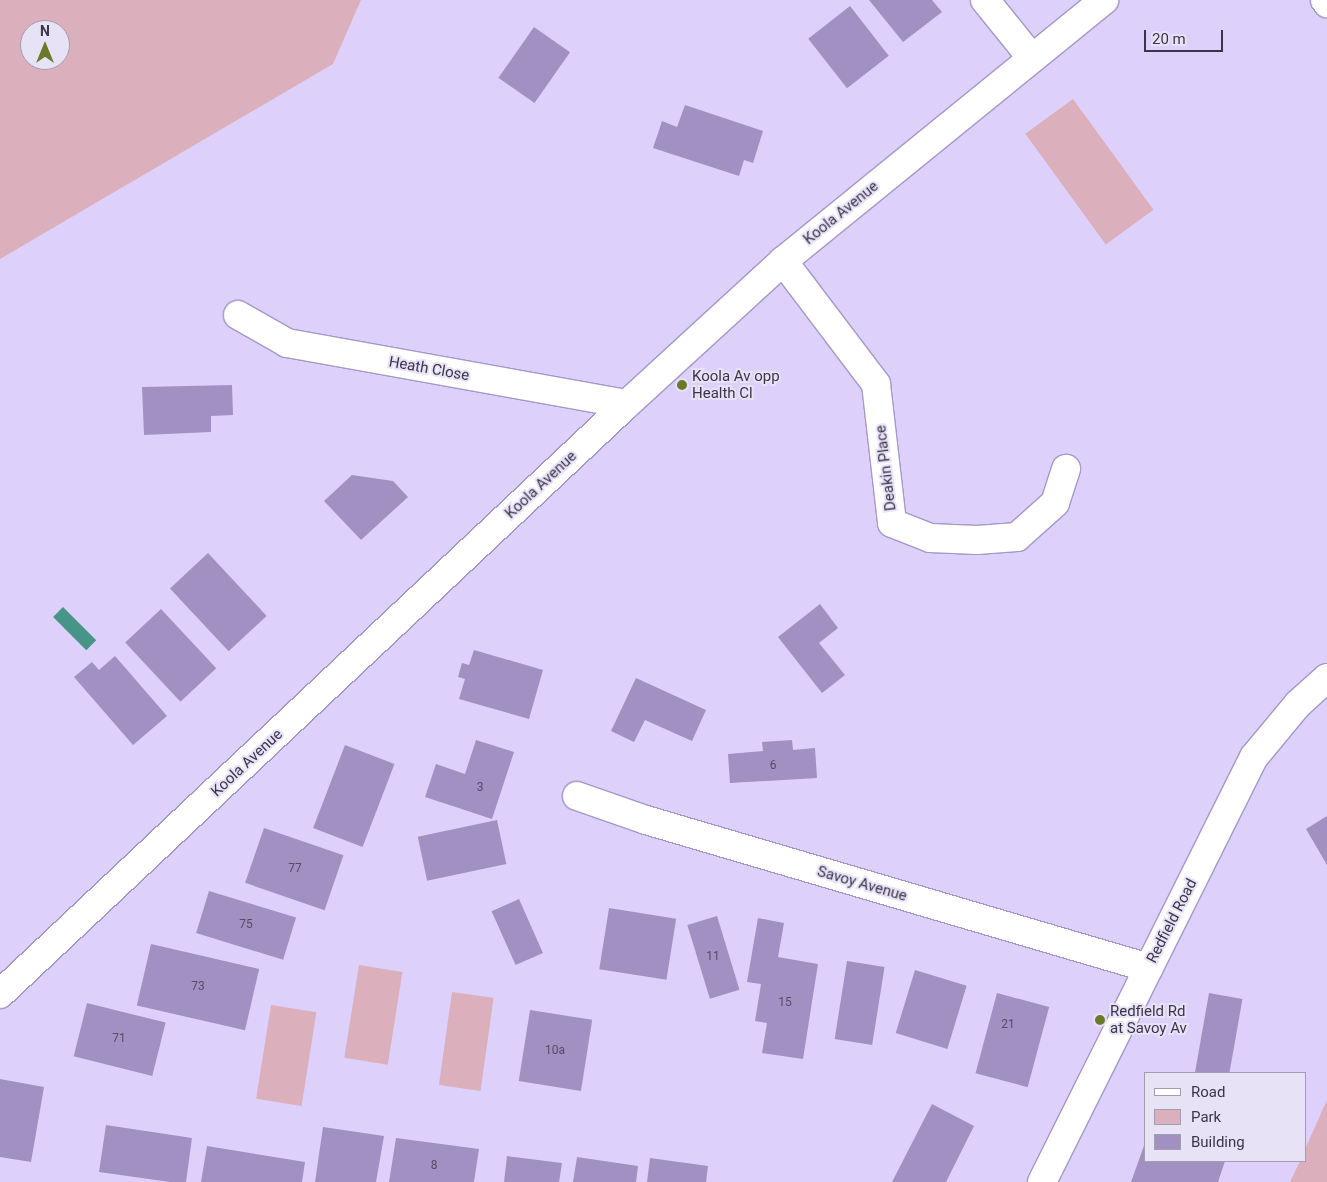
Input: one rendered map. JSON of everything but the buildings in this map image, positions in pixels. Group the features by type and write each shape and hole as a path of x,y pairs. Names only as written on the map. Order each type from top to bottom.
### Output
{"street":[{"path":"985,0 1031,57"},
{"name":"Koola Avenue","path":"0,994 627,404 783,261 1031,57 1104,0"},
{"path":"1324,0 1327,3"},
{"name":"Deakin Place","path":"783,261 876,384 892,522 930,538 977,540 1017,537 1055,503 1066,469"},
{"name":"Heath Close","path":"238,316 286,343 627,404"},
{"name":"Redfield Road","path":"1042,1182 1254,758 1298,704 1327,678"},
{"name":"Savoy Avenue","path":"577,796 656,822 1149,968"}],"green space":[{"path":"0,0 361,0 333,64 0,259"},
{"path":"1073,99 1154,210 1106,245 1025,134"},
{"path":"359,965 402,972 388,1065 344,1058"},
{"path":"452,992 494,998 481,1091 439,1085"},
{"path":"271,1005 316,1012 302,1106 256,1099"},
{"path":"1327,1100 1327,1182 1290,1182 1300,1162 1307,1162 1307,1145"}],"shaded area":[{"path":"63,607 96,640 86,650 53,617"}],"place":[{"name":"Koola Av opp Health Cl","path":"682,385"},
{"name":"Redfield Rd at Savoy Av","path":"1100,1020"}]}
